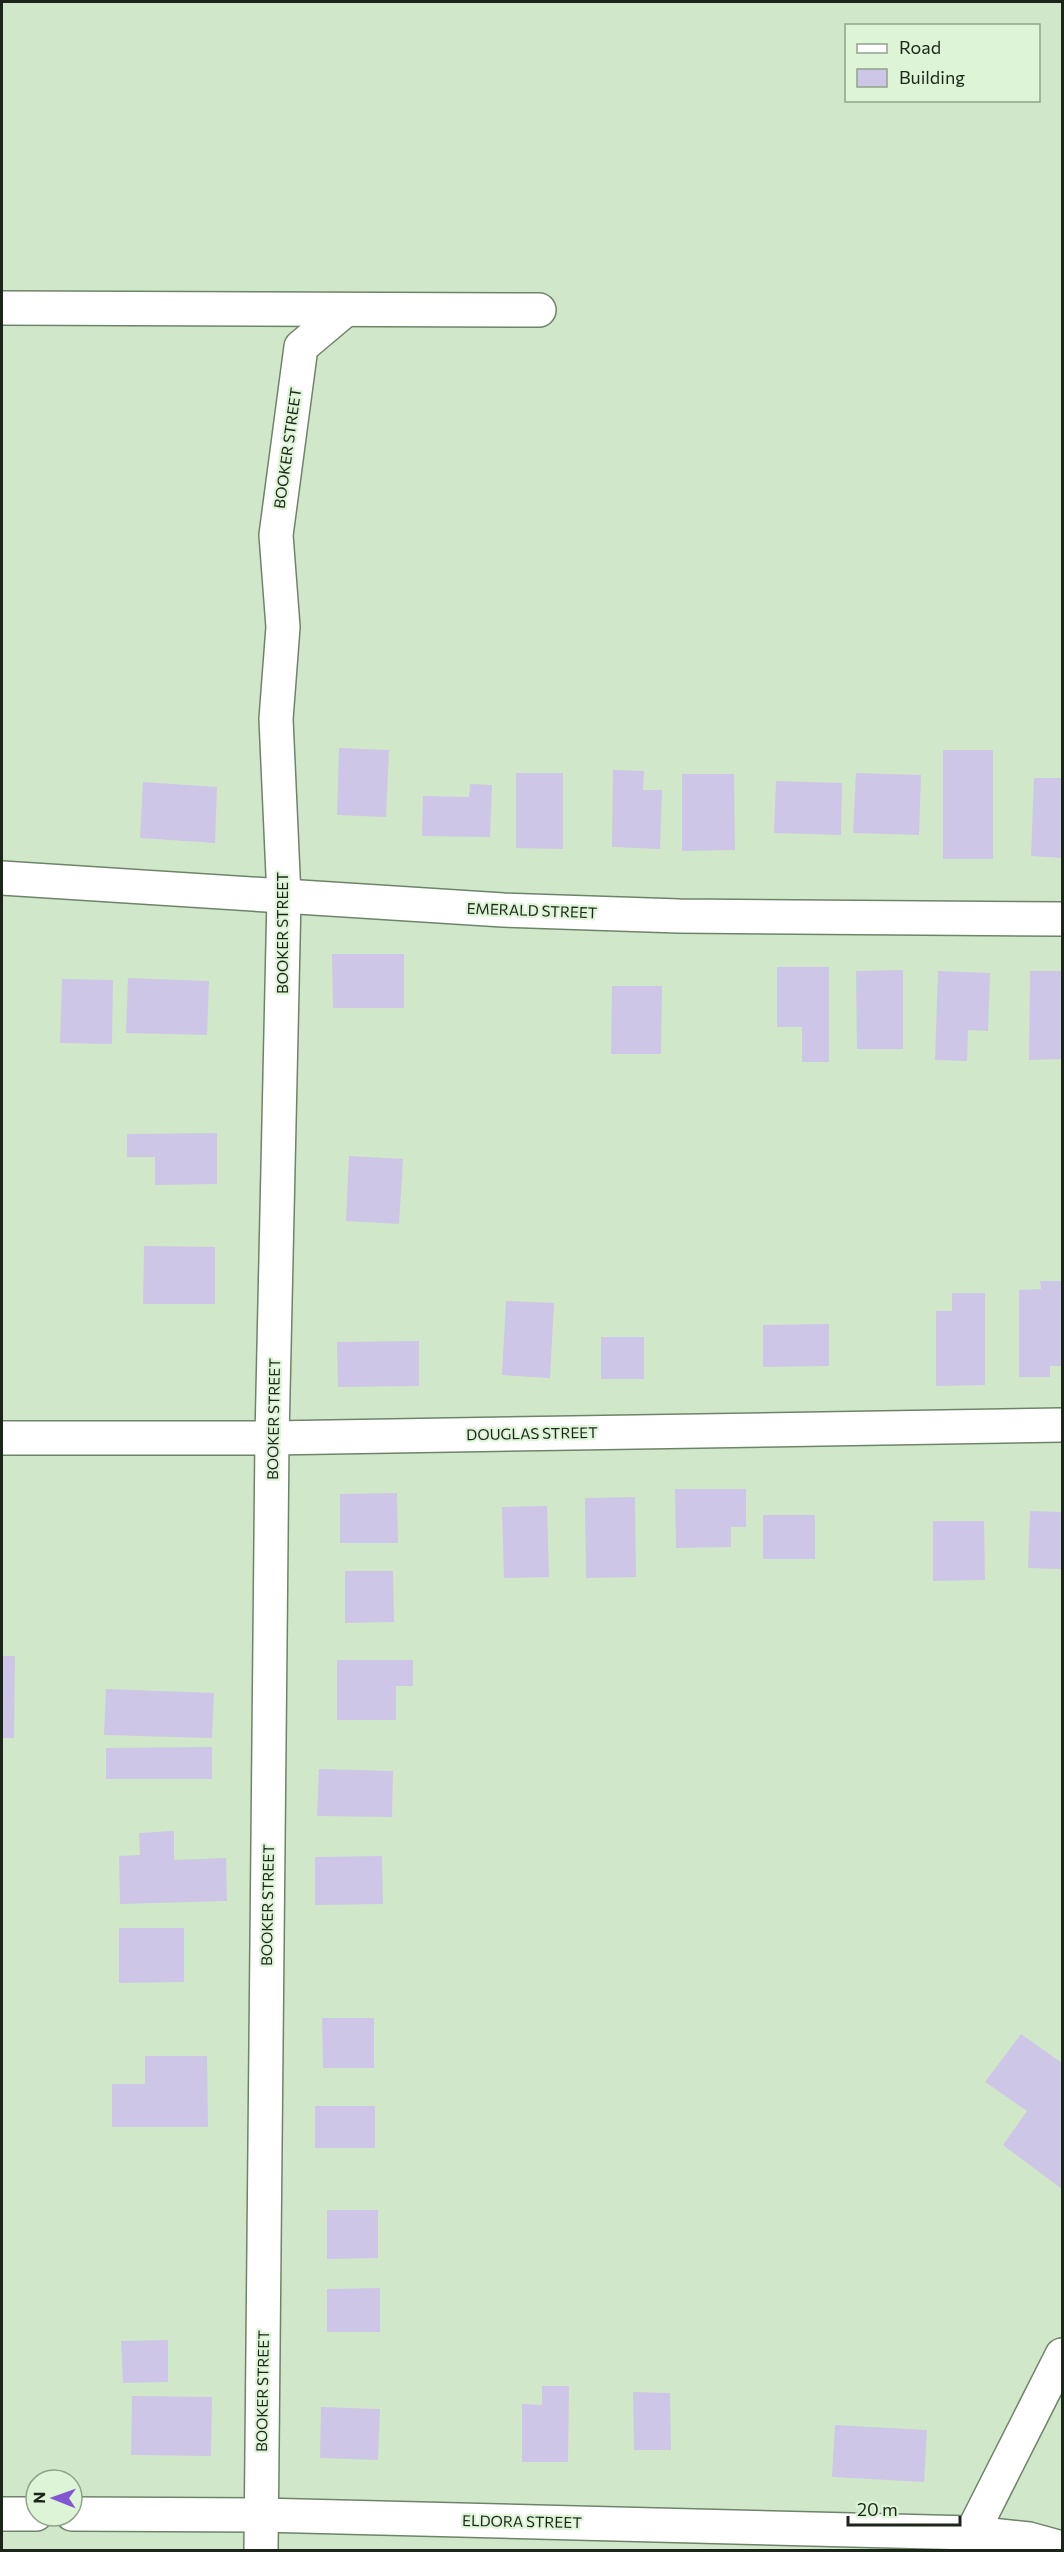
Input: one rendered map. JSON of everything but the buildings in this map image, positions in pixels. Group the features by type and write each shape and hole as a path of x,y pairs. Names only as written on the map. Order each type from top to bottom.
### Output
{"street":[{"path":"2,308 539,310"},
{"name":"BOOKER STREET","path":"261,2550 272,1438 284,897 276,719 284,627 276,535 301,347 345,310"},
{"name":"EMERALD STREET","path":"2,878 503,910 679,916 1062,918"},
{"name":"DOUGLAS STREET","path":"2,1438 272,1438 1062,1425"},
{"path":"968,2542 1062,2355"},
{"path":"2,2514 24,2514"},
{"name":"ELDORA STREET","path":"84,2514 261,2515 968,2542 1029,2539 1062,2548"}]}
